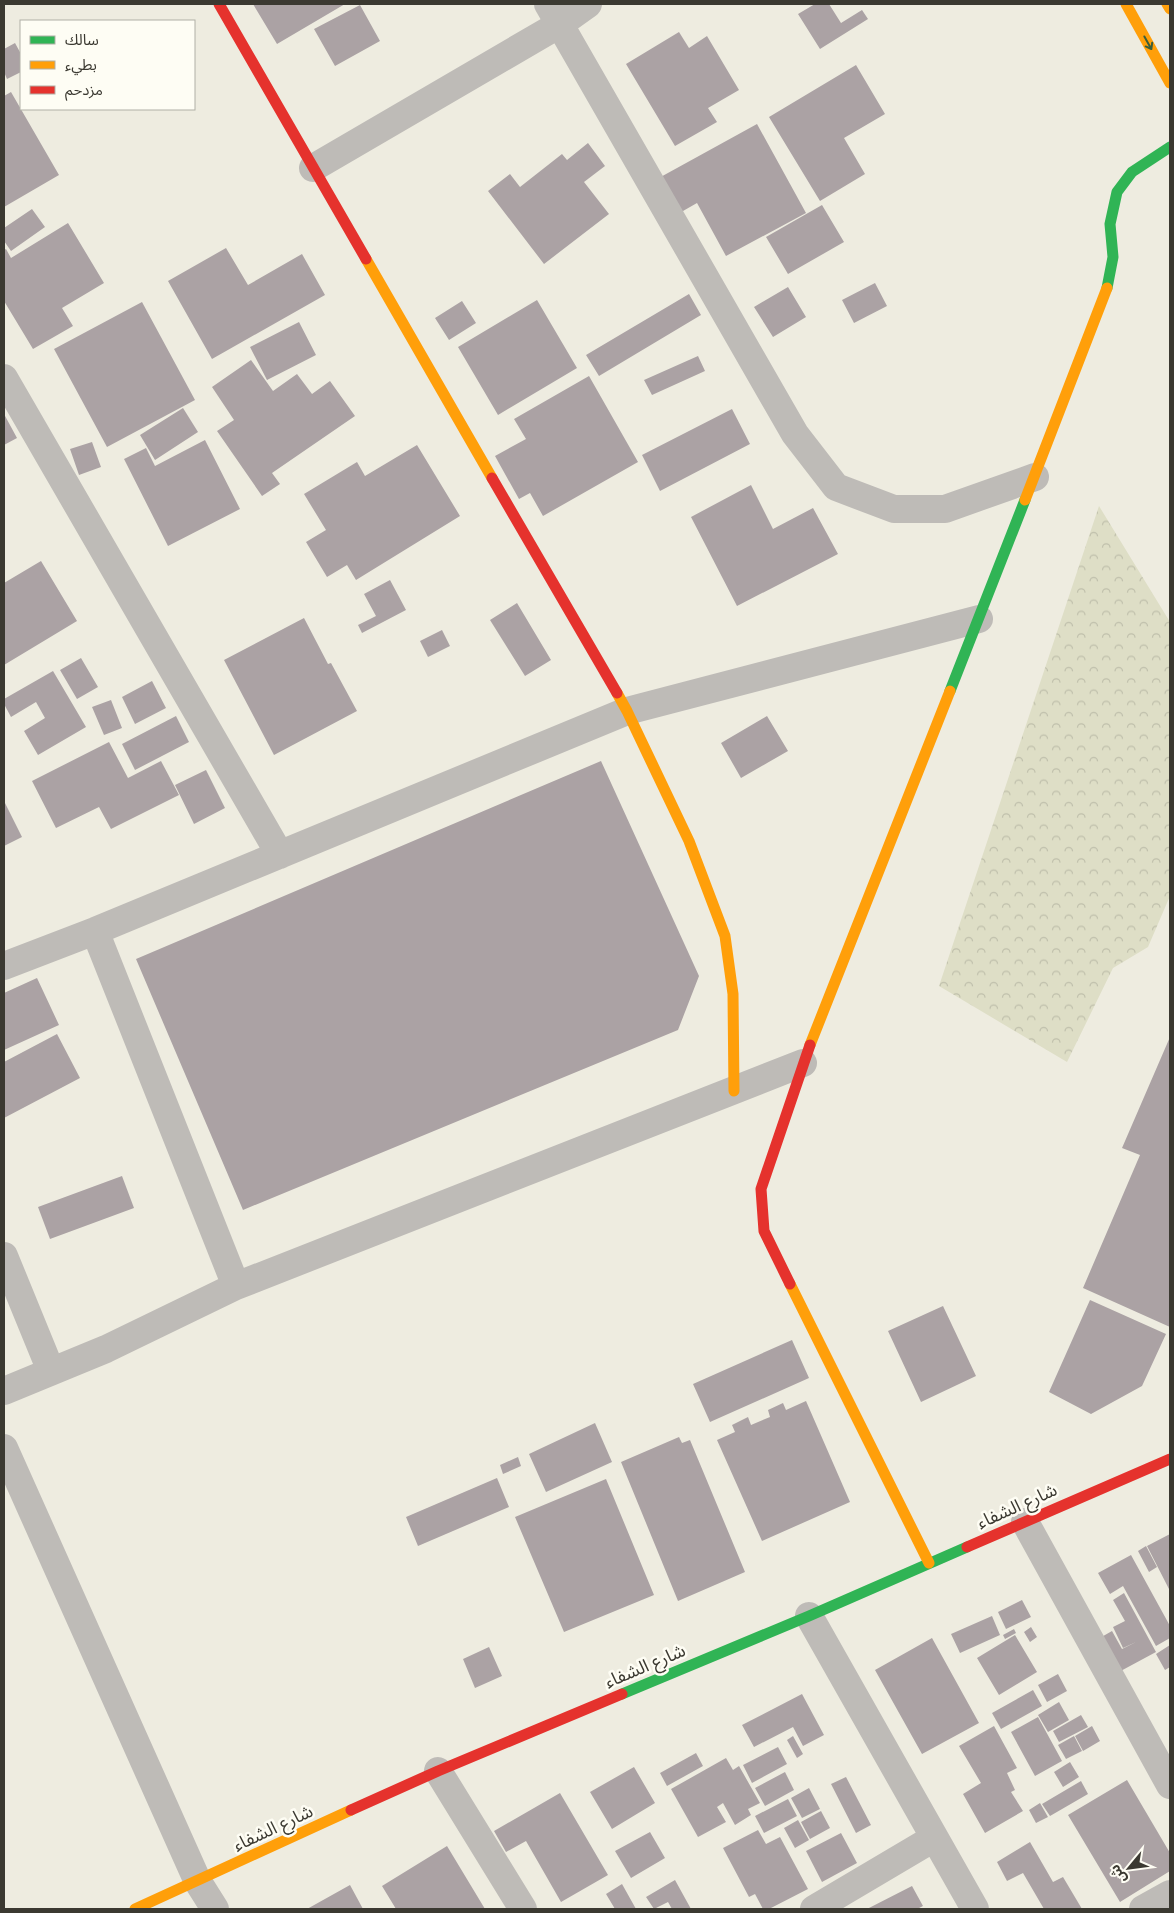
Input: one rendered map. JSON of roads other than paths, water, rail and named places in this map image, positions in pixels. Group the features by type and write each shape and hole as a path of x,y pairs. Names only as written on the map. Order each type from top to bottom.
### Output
{"street":[{"path":"219,4 627,711 689,841 725,936 733,994 734,1091"},
{"path":"314,168 554,14 588,4"},
{"path":"1126,4 1170,83"},
{"path":"1167,4 1170,9"},
{"path":"554,14 796,434 836,487 894,509 944,509 1035,477"},
{"path":"929,1563 764,1230 761,1189 803,1063 1106,294 1113,257 1110,224 1117,192 1132,172 1170,147"},
{"path":"4,378 280,854"},
{"path":"4,966 95,931 627,711 979,620"},
{"path":"95,931 236,1286"},
{"path":"4,1391 106,1348 236,1286 803,1063"},
{"path":"4,1256 51,1370"},
{"path":"4,1448 198,1882 215,1909"},
{"name":"شارع الشفاء","path":"135,1909 198,1882 438,1771 809,1616 1170,1459"},
{"path":"1025,1522 1170,1785"},
{"path":"809,1616 975,1909"},
{"path":"438,1771 523,1909"},
{"path":"814,1909 934,1838"},
{"path":"1142,1909 1170,1894"}]}
